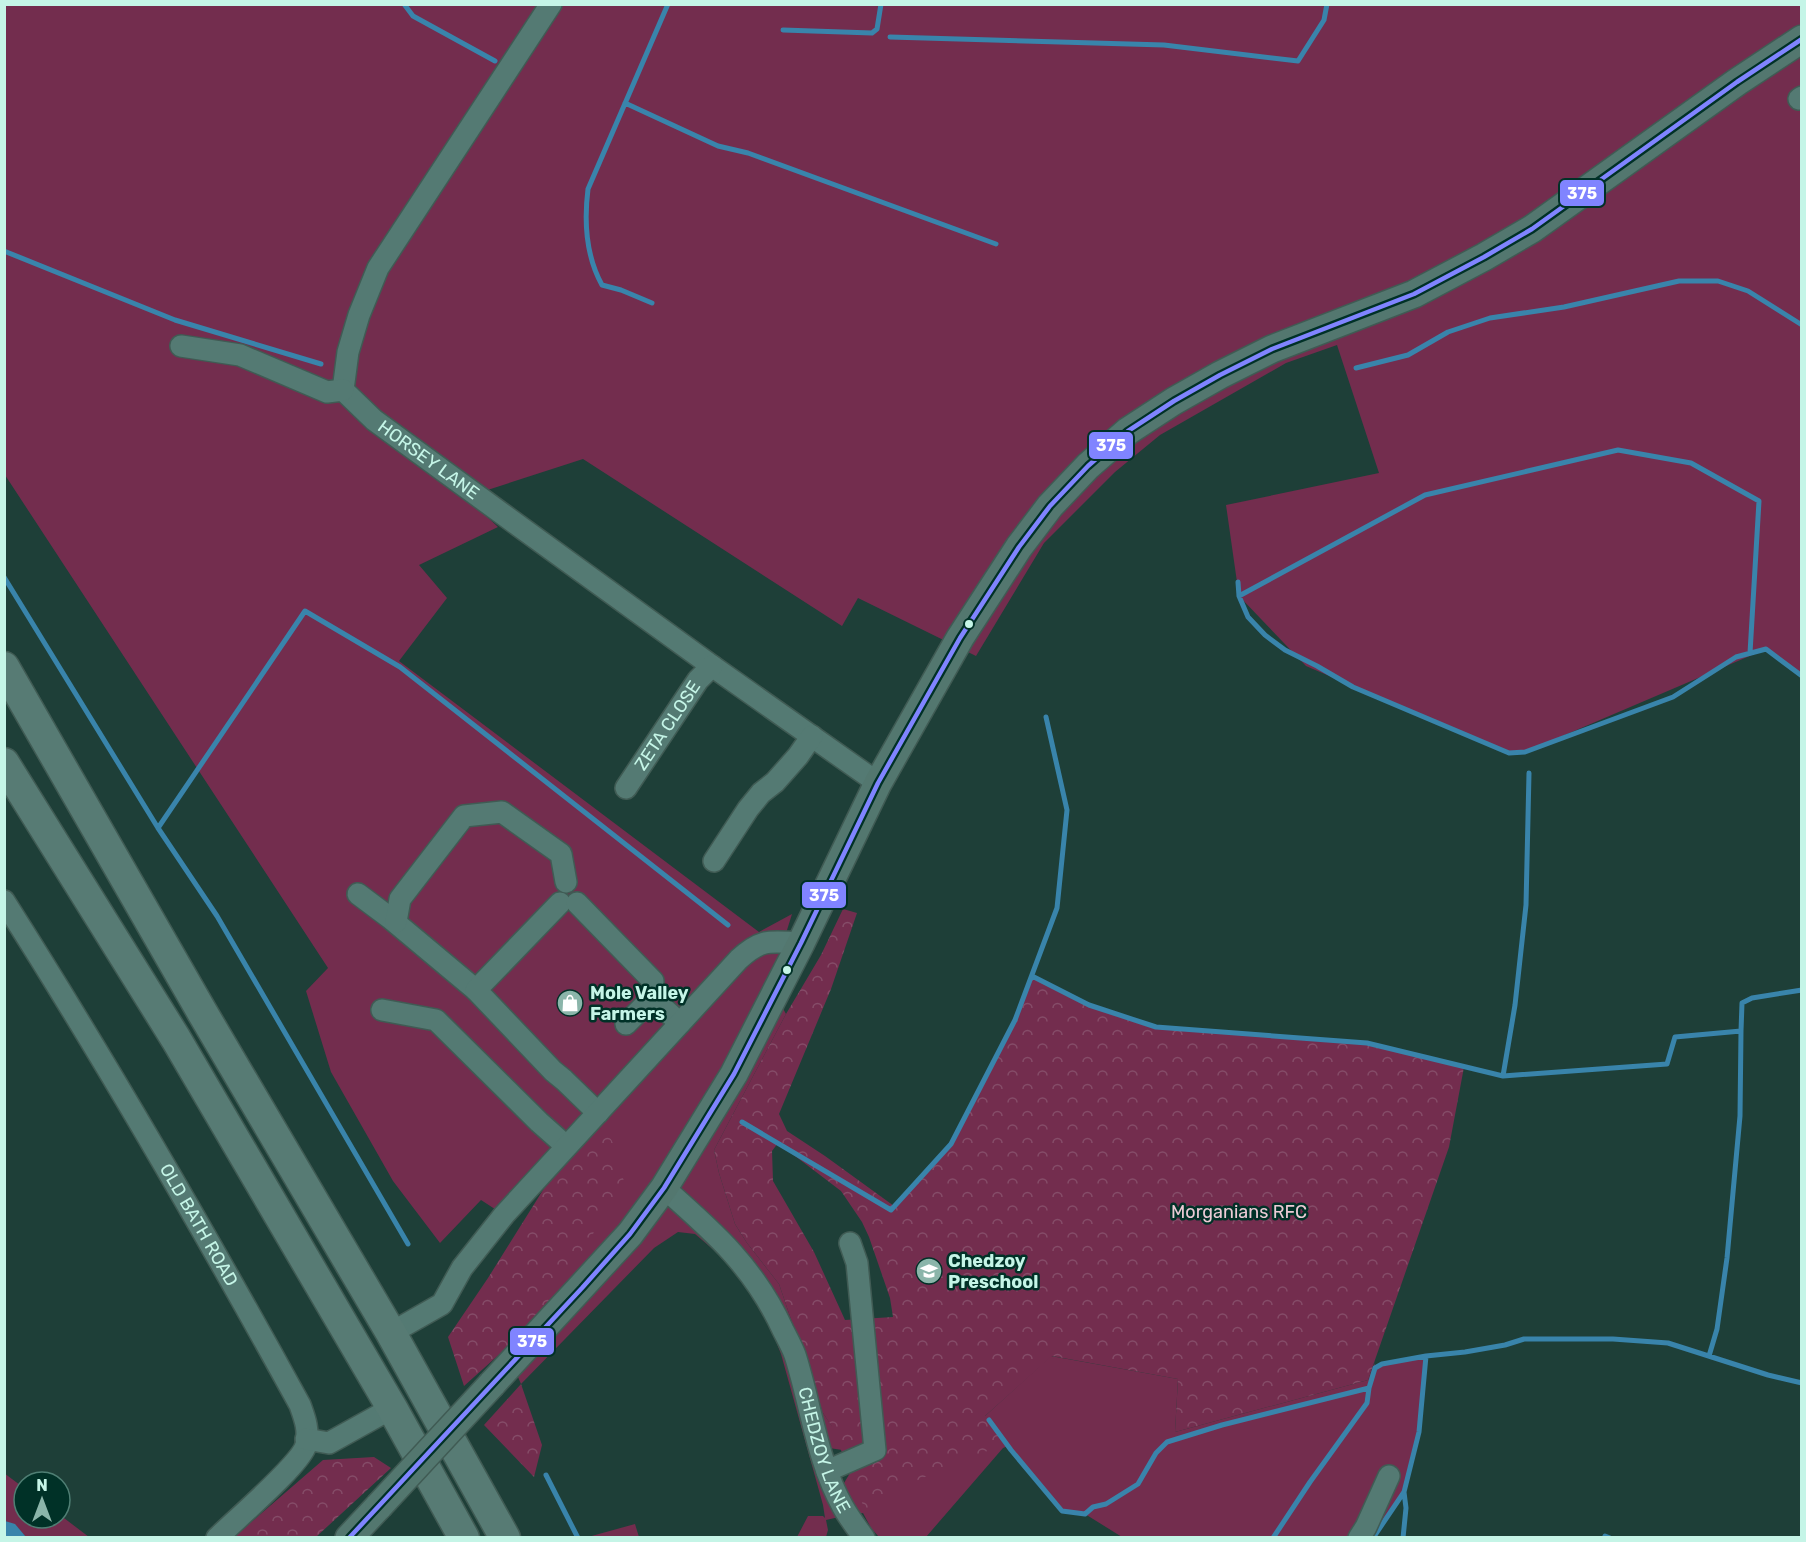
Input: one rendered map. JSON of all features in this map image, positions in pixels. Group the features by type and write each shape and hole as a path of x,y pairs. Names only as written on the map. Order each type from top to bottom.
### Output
{"highway":[{"path":"4,667 202,1012 391,1334 505,1538"},
{"path":"4,763 176,1039 392,1408 464,1538"}],"main road":[{"path":"349,1538 630,1234 664,1188 734,1074 801,943 878,783 960,638 1019,547 1050,506 1080,474 1128,431 1180,398 1272,349 1414,294 1532,229 1737,82 1802,39"}],"street":[{"path":"181,346 240,355 327,392 343,390 348,352 359,315 378,268 551,4"},
{"name":"HORSEY LANE","path":"343,390 374,420 712,666 878,783"},
{"name":"ZETA CLOSE","path":"626,788 698,681 712,666"},
{"path":"714,861 761,793 780,786 812,736"},
{"path":"396,922 400,899 464,816 502,812 561,854 566,882 560,885 556,891 556,897 568,903 653,981 652,998 626,1024"},
{"path":"358,894 396,922 476,990 553,1071 598,1113"},
{"name":"OLD BATH ROAD","path":"4,902 72,1008 222,1262 300,1405 308,1428 306,1439"},
{"path":"476,990 568,903"},
{"path":"391,1334 442,1304 462,1268 504,1215 739,959 752,947 769,941 801,943"},
{"path":"652,998 680,1023"},
{"path":"382,1010 436,1020 566,1146"},
{"name":"CHEDZOY LANE","path":"664,1188 733,1252 754,1277 774,1310 794,1353 827,1471 843,1508 864,1538"},
{"path":"827,1471 875,1450 857,1263 850,1243"},
{"path":"217,1538 288,1469 305,1447 306,1439 329,1443 392,1408"},
{"path":"1359,1538 1389,1476"}],"green space":[{"path":"4,5 1801,5 1801,676 1766,649 1525,752 1509,753 1306,666 1239,596 1226,505 1379,473 1337,345 1286,363 1160,435 1115,472 1044,543 976,656 858,598 842,626 583,459 466,497 498,527 419,565 447,598 399,661 759,932 792,914 770,985 786,1014 714,1150 735,1224 779,1284 823,1413 849,1451 829,1448 844,1483 850,1473 863,1465 985,1416 1051,1356 1178,1379 1175,1432 1368,1380 1374,1363 1376,1368 1382,1364 1426,1356 1419,1432 1404,1492 1373,1537 1122,1537 1085,1514 1062,1511 1008,1446 1003,1448 926,1537 879,1537 863,1513 826,1520 828,1530 826,1537 797,1537 808,1516 825,1518 781,1354 763,1308 728,1262 695,1234 678,1232 654,1248 521,1384 506,1349 523,1333 598,1113 504,1215 481,1200 440,1243 393,1181 331,1072 306,991 328,968 5,475"},
{"name":"Morganians RFC","path":"843,909 857,913 831,989 779,1114 787,1131 894,1206 951,1144 1015,1020 1032,976 1089,1005 1156,1027 1367,1043 1464,1067 1449,1147 1368,1380 1175,1432 1178,1379 1052,1356 985,1416 1004,1444 913,1482 865,1510 831,1425 823,1413 779,1284 735,1224 714,1150 786,1014 821,955","holes":["778,1143 841,1191 862,1222 869,1237 890,1298 893,1317 845,1320 814,1252 773,1181 772,1151"]},
{"path":"601,1120 613,1143 625,1185 540,1315 464,1386 448,1337 553,1174"},
{"path":"521,1384 542,1445 534,1477 484,1425"},
{"path":"374,1457 391,1468 316,1537 234,1537 323,1460"},
{"path":"4,1473 12,1479 12,1524 5,1521"},
{"path":"72,1524 89,1537 26,1537 20,1530 72,1530"},
{"path":"635,1524 639,1537 588,1537"}],"water":[{"path":"5,1521 12,1523 12,1530 20,1530 26,1537 5,1537"}],"waterway":[{"path":"404,4 413,16 495,61"},
{"path":"652,303 602,285 589,250 586,226 587,201 588,189 668,4"},
{"path":"783,30 872,33 877,29 881,4"},
{"path":"890,37 1164,45 1298,61 1324,20 1327,4"},
{"path":"625,103 718,146 748,153 996,244"},
{"path":"4,251 175,320 321,364"},
{"path":"1356,368 1408,355 1448,332 1490,318 1564,307 1679,281 1718,281 1748,291 1802,325"},
{"path":"1238,582 1239,596 1425,495 1618,450 1691,463 1759,501 1750,653"},
{"path":"4,577 158,828 217,916 408,1244"},
{"path":"1239,596 1248,617 1265,635 1285,650 1353,687 1509,753 1525,752 1673,697 1736,657 1766,649 1802,676"},
{"path":"158,828 305,611 400,667 728,925"},
{"path":"742,1122 891,1210 951,1144 1015,1020 1057,908 1067,810 1046,717"},
{"path":"1503,1076 1515,1005 1526,905 1529,773"},
{"path":"1032,976 1089,1005 1156,1027 1367,1043 1503,1076 1667,1064 1675,1037 1741,1031 1742,1003 1752,998 1802,990"},
{"path":"1709,1356 1717,1329 1727,1258 1740,1116 1741,1031"},
{"path":"989,1420 1062,1511 1085,1514 1093,1507 1106,1504 1138,1484 1156,1453 1167,1442 1222,1425 1369,1388 1375,1368 1382,1364 1505,1345 1524,1339 1613,1339 1668,1343 1768,1375 1802,1383"},
{"path":"1373,1538 1404,1492 1419,1432 1426,1356"},
{"path":"1273,1538 1367,1403 1369,1388"},
{"path":"546,1475 578,1538"},
{"path":"1403,1538 1406,1508 1404,1492"},
{"path":"1605,1536 1610,1538"}],"transit line":[{"name":"375","path":"349,1538 582,1288 630,1234 664,1188 734,1074 801,943 878,783 960,638 1019,547 1050,506 1088,466 1128,431 1220,375 1272,349 1414,294 1532,229 1737,82 1802,39"}],"place":[{"name":"Mole Valley Farmers","path":"570,1003"},
{"name":"Chedzoy Preschool","path":"929,1271"}]}
